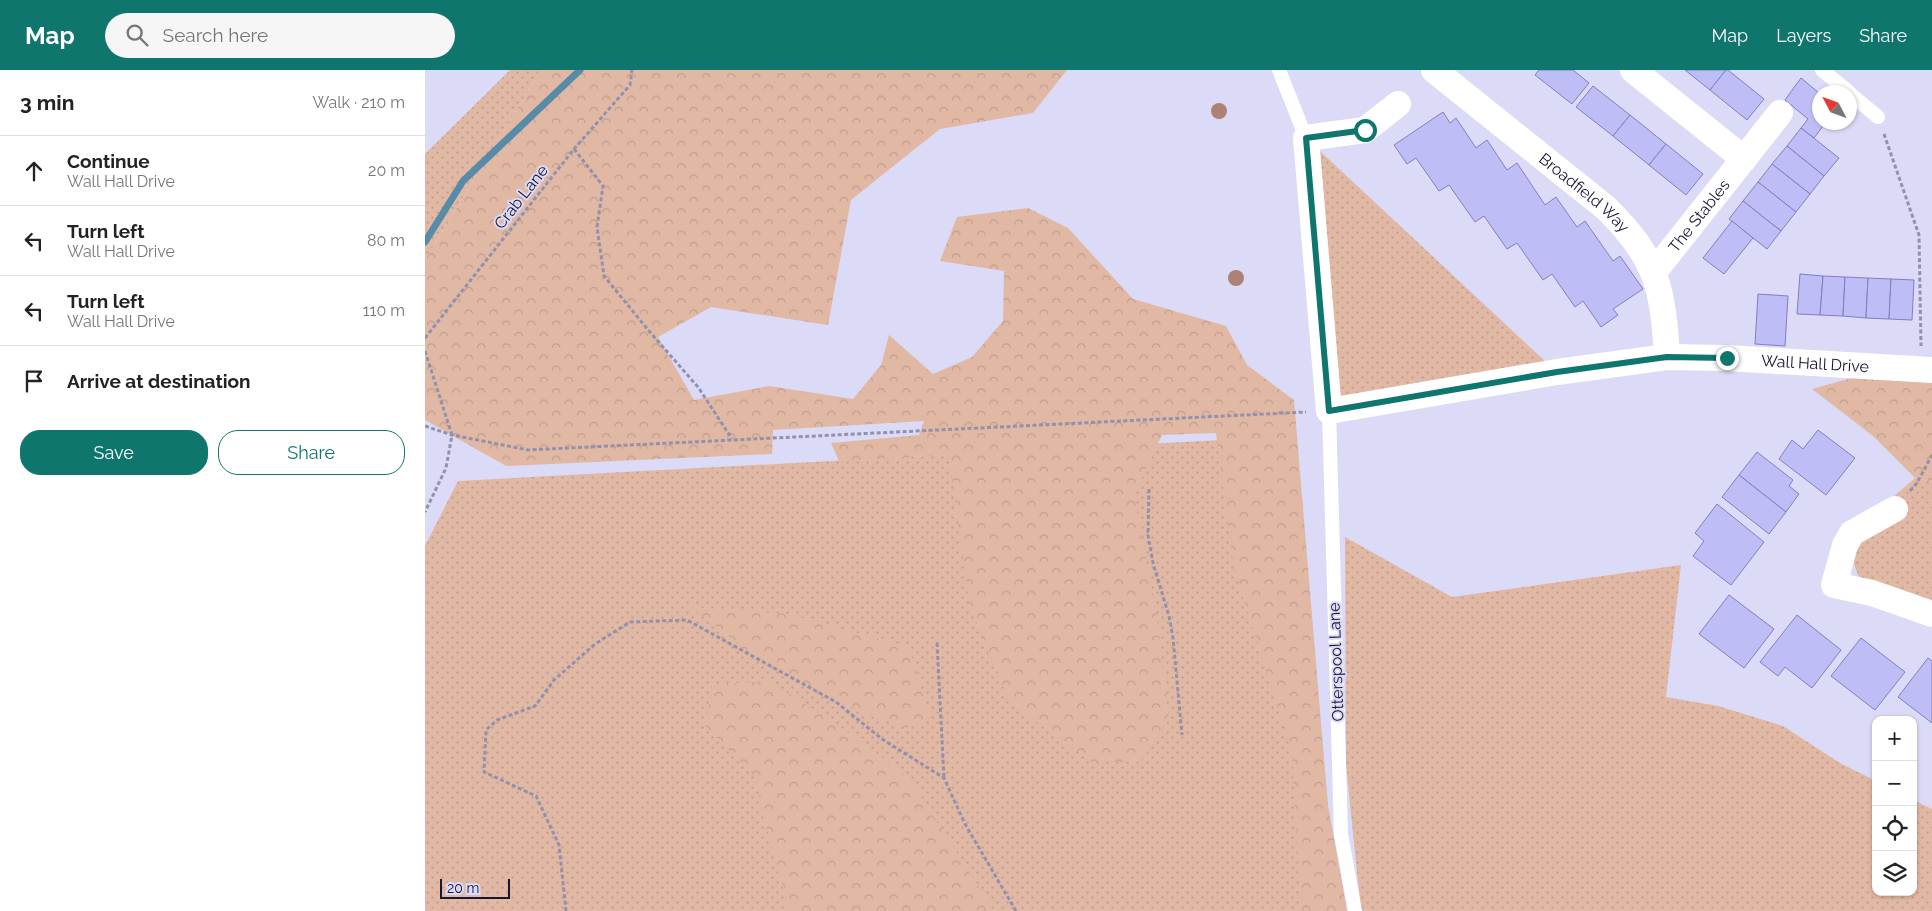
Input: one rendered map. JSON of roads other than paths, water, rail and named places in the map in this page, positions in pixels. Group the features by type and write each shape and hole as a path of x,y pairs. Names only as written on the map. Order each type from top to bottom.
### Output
{"street":[{"name":"Broadfield Way","path":"1434,70 1606,208 1628,229 1654,272 1663,307 1667,357"},
{"path":"1633,70 1744,158"},
{"path":"1329,411 1306,138 1365,130 1397,104"},
{"name":"The Stables","path":"1654,272 1780,113"},
{"name":"Wall Hall Drive","path":"1329,411 1557,372 1667,357 1727,358 1927,370"},
{"path":"1895,509 1852,533 1845,545 1834,585 1872,593 1932,614"}],"lane":[{"path":"1279,70 1306,138"},
{"path":"1822,70 1840,85"},
{"path":"1857,100 1878,117"},
{"name":"Otterspool Lane","path":"1329,411 1341,834 1355,911"}],"waterway":[{"path":"425,242 463,181 580,70"}]}
